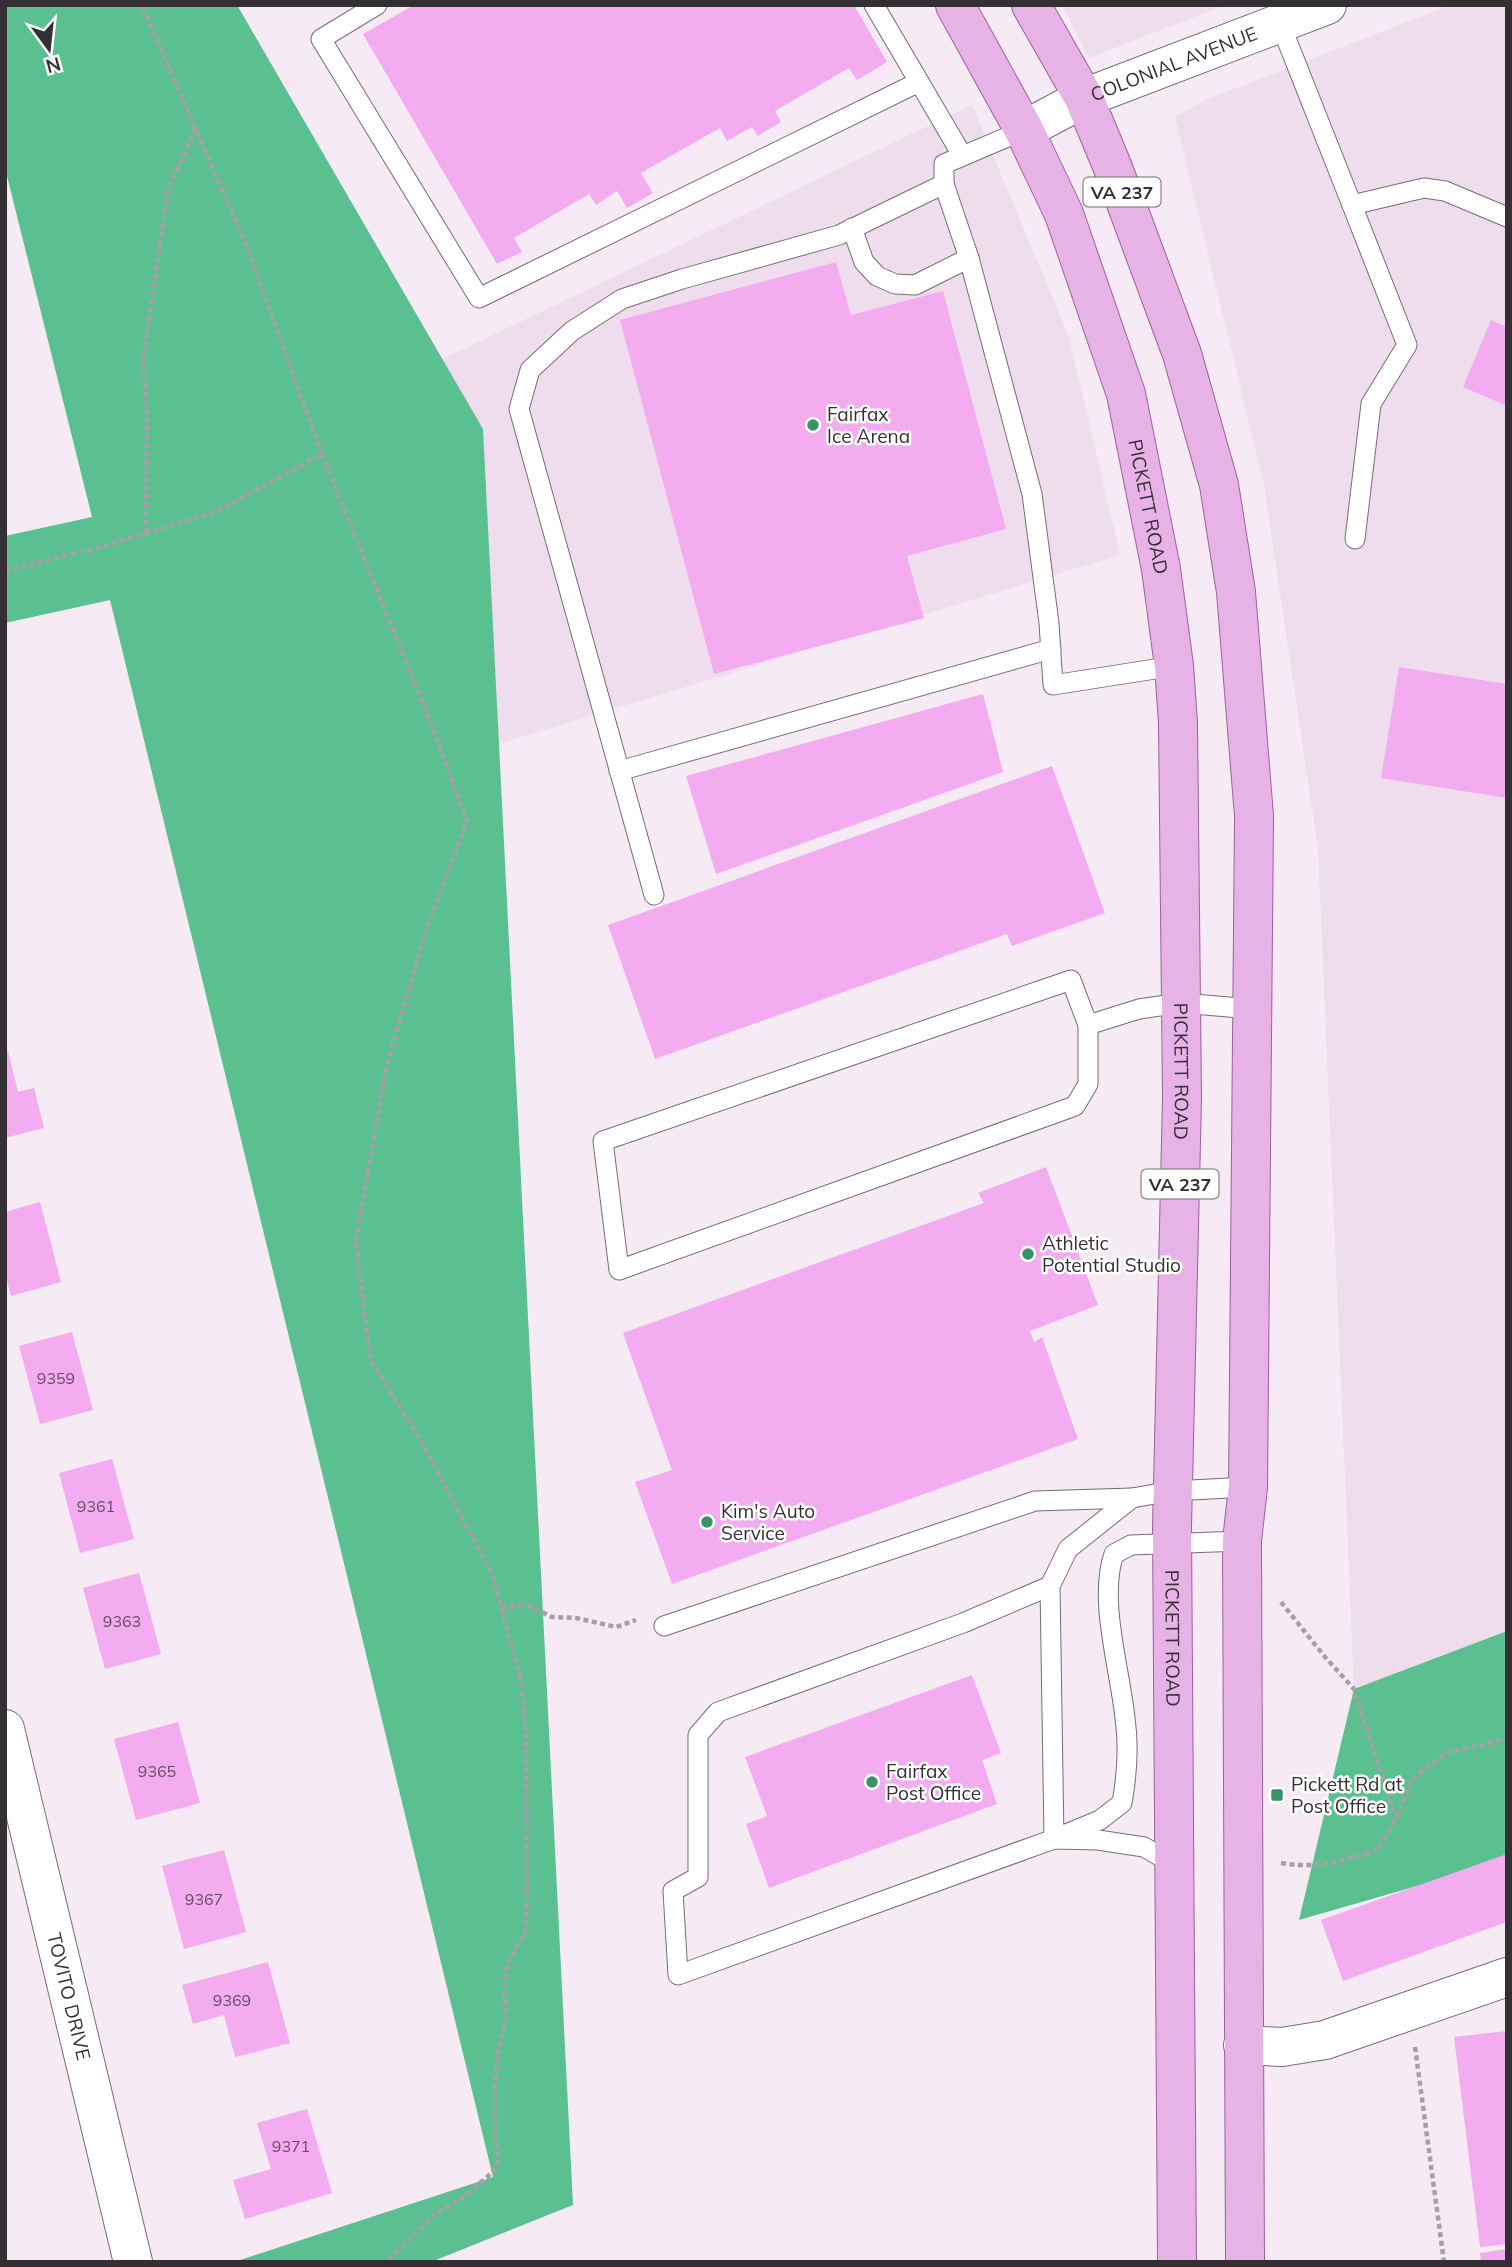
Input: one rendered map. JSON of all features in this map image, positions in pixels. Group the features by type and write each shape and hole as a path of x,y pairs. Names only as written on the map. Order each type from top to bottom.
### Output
{"main road":[{"name":"PICKETT ROAD","path":"955,5 1024,130 1064,214 1126,394 1161,569 1174,666 1178,723 1182,1098 1172,1491 1177,2262"},
{"name":"VA 237","path":"1031,5 1084,98 1182,354 1219,485 1236,592 1254,816 1248,1487 1242,1541 1245,2262"}],"street":[{"name":"COLONIAL AVENUE","path":"1024,130 1084,98 1326,5"},
{"name":"TOVITO DRIVE","path":"5,1729 134,2262"},
{"path":"1243,2045 1282,2047 1325,2040 1507,1977"}],"lane":[{"path":"377,5 321,39 479,298 919,82"},
{"path":"874,5 962,155"},
{"path":"1280,23 1407,345 1371,404 1355,539"},
{"path":"1024,130 944,164 944,184 969,258 1032,494 1044,576 1053,685 1174,666"},
{"path":"654,895 519,409 530,370 572,331 621,299 839,235 944,184"},
{"path":"1352,205 1424,188 1445,191 1507,217"},
{"path":"852,228 864,262 877,276 895,284 915,285 969,258"},
{"path":"620,771 1051,649"},
{"path":"1071,980 1088,1025 1088,1084 1075,1106 619,1270 603,1141 1071,980"},
{"path":"1088,1025 1139,1009 1181,1003 1252,1009"},
{"path":"664,1626 1035,1501 1132,1498 1172,1491 1248,1487"},
{"path":"1054,1839 1050,1586 1068,1549 1132,1498"},
{"path":"1050,1586 963,1623 718,1712 698,1735 698,1877 673,1891 678,1975 1100,1820 1122,1803 1127,1770 1126,1720 1108,1599 1109,1569 1114,1554 1131,1545 1242,1541"},
{"path":"1054,1839 1098,1840 1144,1847 1175,1865"}],"path":[{"path":"142,5 250,252 322,454 467,821 426,930 386,1068 356,1240 370,1359 420,1439 493,1576 521,1681 526,1733 525,1935 507,1964 504,1992 506,2019 498,2052 495,2088 499,2159 493,2172 434,2215 386,2262"},
{"path":"146,533 147,413 143,359 168,190 195,129"},
{"path":"5,571 111,544 217,511 322,454"},
{"path":"1275,1593 1354,1689 1396,1819"},
{"path":"502,1608 525,1604 552,1617 576,1618 616,1627 650,1615 664,1626"},
{"path":"1277,1862 1303,1867 1339,1863 1378,1850 1396,1819 1412,1779 1446,1753 1507,1738"},
{"path":"1410,2010 1444,2262"}],"shaded area":[{"path":"1062,5 1225,5 1089,58"},
{"path":"1451,5 1507,5 1507,1631 1354,1689 1318,849 1264,485 1175,117 1205,100"},
{"path":"972,105 1069,337 1120,555 495,745 441,360"}],"green space":[{"path":"5,5 237,5 483,429 573,2205 431,2262 234,2262 493,2177 110,600 5,623 5,536 92,517 5,168"},
{"path":"1507,1631 1507,1860 1299,1920 1354,1689"}],"building":[{"path":"414,5 854,5 887,62 857,80 849,68 775,111 781,122 758,136 752,127 727,141 720,128 641,173 653,193 627,208 617,191 596,205 589,194 514,238 522,252 497,264 363,34"},
{"name":"Fairfax Ice Arena","path":"836,262 851,315 943,291 1006,529 907,556 924,618 714,674 620,320"},
{"path":"1491,320 1507,327 1507,406 1463,387"},
{"path":"1399,667 1507,684 1507,798 1381,778"},
{"path":"983,694 1003,772 716,874 686,776"},
{"path":"1052,766 1105,913 1012,946 1007,934 655,1059 608,925"},
{"path":"5,1051 8,1051 18,1092 34,1088 44,1128 5,1138"},
{"path":"1046,1167 1098,1305 1030,1331 1034,1342 1042,1337 1078,1439 672,1584 635,1482 672,1470 623,1333 984,1203 978,1193"},
{"path":"40,1202 61,1282 11,1296 5,1273 5,1212"},
{"path":"72,1332 93,1410 40,1424 19,1346"},
{"path":"112,1459 134,1539 80,1553 59,1473"},
{"path":"139,1573 161,1654 105,1669 83,1588"},
{"name":"Fairfax Post Office","path":"972,1675 1001,1753 982,1760 997,1804 769,1888 746,1824 767,1816 745,1757"},
{"path":"178,1722 200,1803 136,1820 114,1739"},
{"path":"224,1850 246,1932 184,1949 162,1866"},
{"path":"1507,1854 1507,1922 1343,1981 1321,1920"},
{"path":"268,1962 290,2043 235,2057 224,2015 193,2024 182,1985"},
{"path":"1507,2031 1507,2244 1480,2247 1454,2037"},
{"path":"307,2109 332,2193 245,2219 233,2180 271,2169 257,2123"},
{"path":"1507,2249 1507,2262 1481,2262 1480,2253"}],"place":[{"name":"Fairfax Ice Arena","path":"813,425"},
{"name":"Athletic Potential Studio","path":"1028,1254"},
{"name":"Kim's Auto Service","path":"707,1522"},
{"name":"Fairfax Post Office","path":"872,1782"},
{"name":"Pickett Rd at Post Office","path":"1277,1795"}]}
